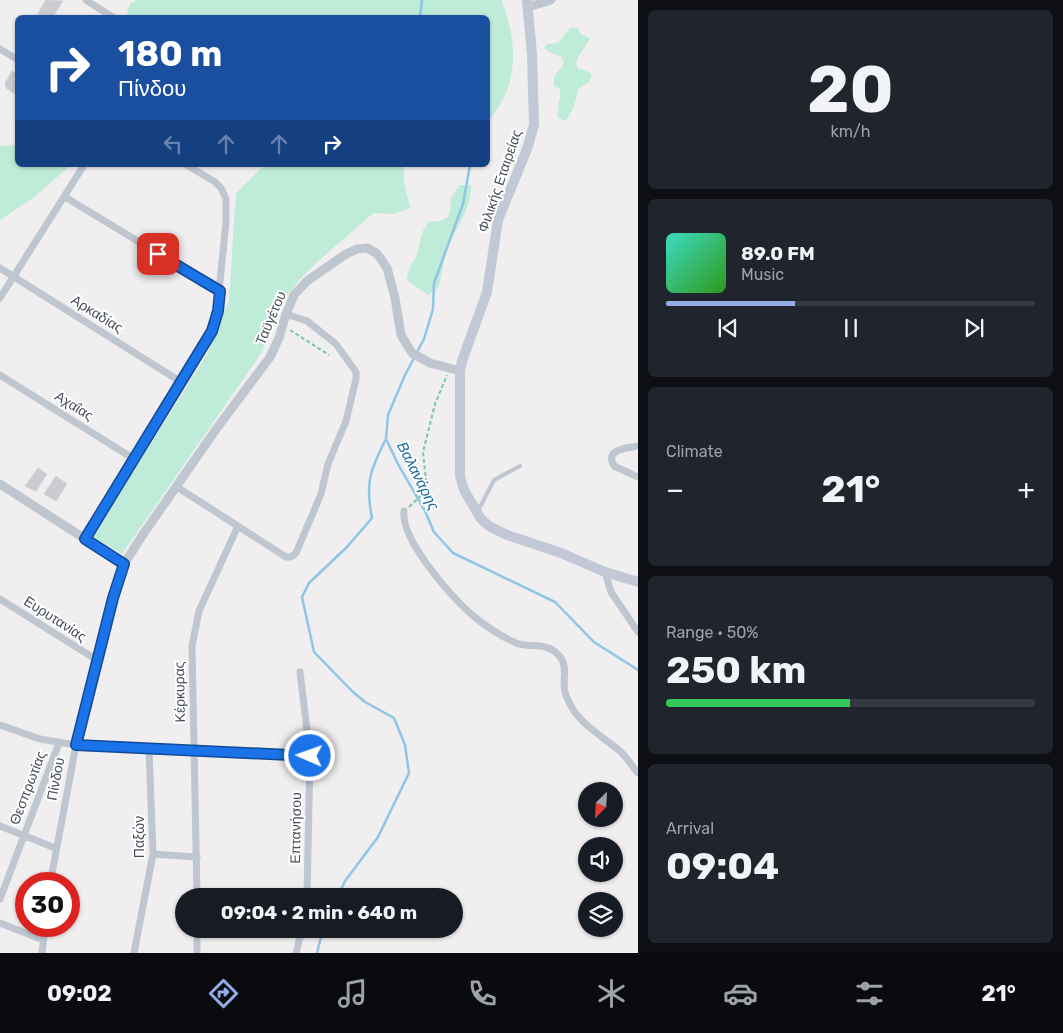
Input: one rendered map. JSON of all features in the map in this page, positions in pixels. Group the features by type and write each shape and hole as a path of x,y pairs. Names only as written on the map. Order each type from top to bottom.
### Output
{"main road":[{"name":"Φιλικής Εταιρείας","path":"527,4 533,72 534,125 527,149 498,220 486,292 460,371 460,471 464,490 476,512 489,526 562,553 605,572 638,582"}],"street":[{"path":"86,0 109,15"},
{"path":"527,4 551,0"},
{"path":"0,49 15,58"},
{"path":"0,298 83,167"},
{"path":"85,539 182,382 216,321 227,206 225,193 216,182 190,167"},
{"path":"65,197 220,291"},
{"name":"Ταϋγέτου","path":"124,564 144,533 270,357 294,294 307,281 346,254 357,249 367,248 376,253 387,268 395,298 401,335 412,353 422,360 460,371"},
{"name":"Αρκαδίας","path":"0,268 182,382"},
{"path":"177,487 286,557 294,556 321,494 328,464 346,421 356,372 336,344 307,321 286,314"},
{"name":"Αχαΐας","path":"0,375 134,459"},
{"path":"638,446 613,453 611,461 614,466 638,477"},
{"path":"0,484 124,564"},
{"path":"404,511 403,521 412,541 448,591 472,615 490,629 518,644 534,644 552,649 562,659 565,671 564,691 571,706 581,720 622,753 638,773"},
{"name":"Κέρκυρας","path":"197,888 192,657 195,626 204,598 238,526"},
{"name":"Πίνδου","path":"52,872 76,745 113,598 124,564"},
{"path":"605,572 611,592 638,632"},
{"name":"Ευρυτανίας","path":"0,598 97,660"},
{"name":"Επτανήσου","path":"300,672 310,756 307,888"},
{"path":"0,725 28,735 59,743 76,745 310,756"},
{"name":"Θεσπρωτίας","path":"0,899 59,743"},
{"name":"Παξών","path":"134,953 153,854 149,749"},
{"path":"0,826 55,848"},
{"path":"153,854 196,857"},
{"path":"0,923 43,940"},
{"path":"42,953 43,937"},
{"path":"197,938 197,953"},
{"path":"296,953 300,938"}],"lane":[{"path":"476,512 482,507 489,487 494,480 520,466"}],"path":[{"path":"283,326 329,355"},
{"path":"404,511 427,490 423,452 435,404 449,368"}],"green space":[{"path":"136,0 501,0 512,37 513,62 511,75 503,99 490,119 490,15 127,15 130,4"},
{"path":"570,28 577,28 582,35 590,38 576,63 578,69 586,70 592,75 589,82 578,89 574,106 565,121 558,118 560,89 554,86 554,77 564,63 562,57 544,48 547,44 558,43"},
{"path":"15,145 15,167 69,167 33,198 0,220 0,146"},
{"path":"263,167 404,167 404,182 410,208 394,214 373,213 316,263 296,285 279,310 262,352 122,554 92,537 206,356 229,300 236,193"},
{"path":"459,185 471,185 469,202 447,250 438,288 428,295 407,280 408,272 417,255 424,229 429,222 440,221 448,217 451,207 450,200"}],"building":[{"path":"46,0 63,1 54,15 37,15"},
{"path":"12,71 15,72 15,94 6,88 5,83"},
{"path":"38,468 47,474 36,491 25,486"},
{"path":"56,476 67,484 56,501 44,494"}],"waterway":[{"name":"Βαλανάρης","path":"420,15 422,0"},
{"name":"Βαλανάρης","path":"470,167 463,204 434,283 433,309 424,339 405,375 388,415 386,439 425,511 434,532 453,553 555,602 594,642 638,670"},
{"path":"342,888 378,837 409,773 405,745 394,718 365,702 314,652 302,597 309,583 347,547 372,518 369,495 370,477 386,439"},
{"path":"317,953 321,938"}],"route":[{"path":"158,254 220,291 218,311 212,331 85,539 124,564 102,639 76,745 310,756"}]}
